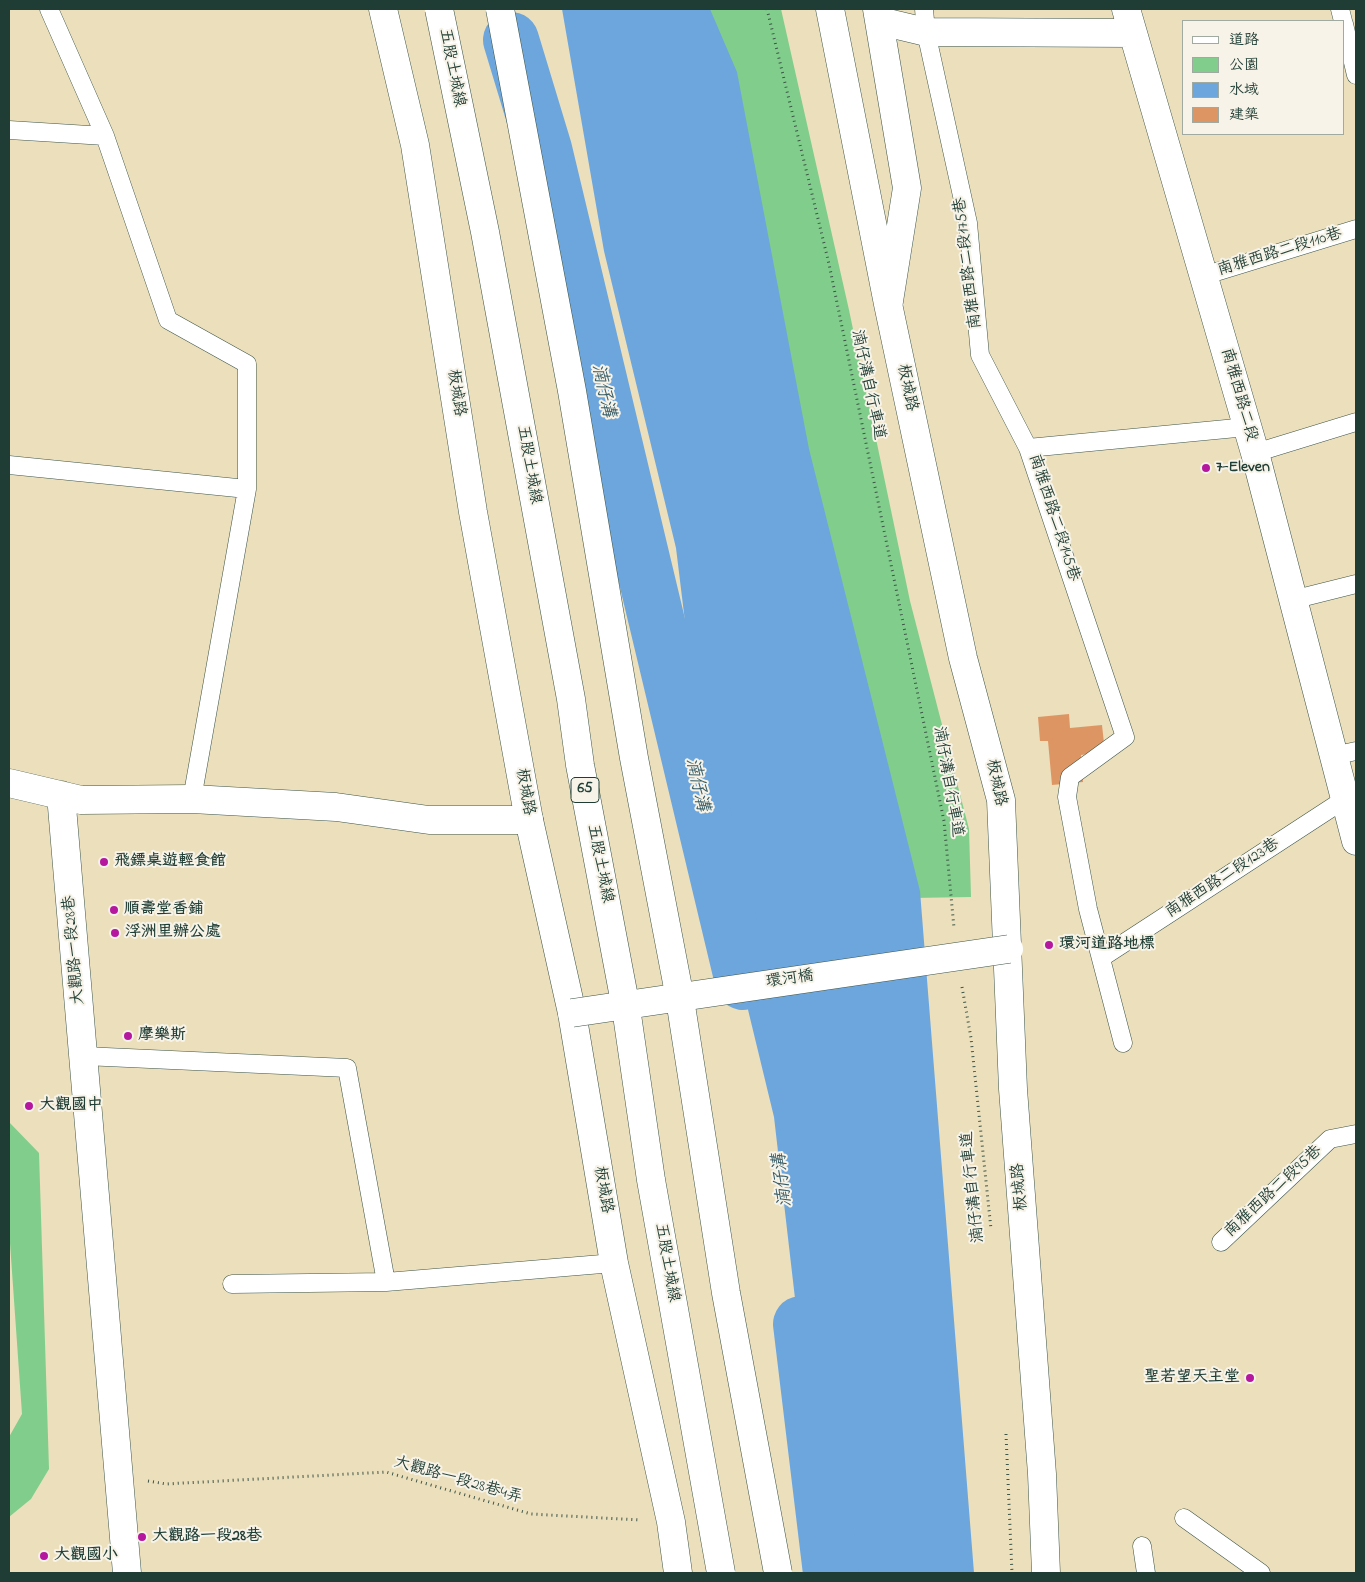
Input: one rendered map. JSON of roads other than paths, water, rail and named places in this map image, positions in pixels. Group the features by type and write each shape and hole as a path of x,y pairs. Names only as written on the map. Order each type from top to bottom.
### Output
{"main road":[{"name":"板城路","path":"383,9 415,145 473,512 529,820 572,1013 614,1263 671,1522 678,1573"},
{"name":"五股土城線","path":"440,9 499,306 571,699 580,765 626,1008 651,1180 721,1573"},
{"path":"500,9 570,381 634,758 679,993 726,1293 778,1573"},
{"name":"板城路","path":"830,9 888,304 963,658 1001,800 1009,949 1013,1090 1041,1455 1046,1573"},
{"path":"888,304 907,188 879,15 925,20 1130,21"},
{"name":"南雅西路二段","path":"1130,21 1255,453 1292,600 1345,754 1346,799 1356,841"},
{"path":"9,783 81,800 192,799 336,807 429,820 529,820"},
{"name":"大觀路一段28巷","path":"61,796 127,1573"},
{"name":"環河橋","path":"572,1013 1009,949"}],"lane":[{"path":"49,9 104,136 168,320 247,364 247,489 192,799"},
{"name":"南雅西路二段175巷","path":"925,20 968,223 980,355 1028,448"},
{"path":"1345,31 1356,75"},
{"path":"9,130 104,136"},
{"name":"南雅西路二段110巷","path":"1204,276 1356,229"},
{"path":"1255,453 1356,422"},
{"name":"南雅西路二段145巷","path":"1101,958 1088,909 1067,797 1070,777 1125,736 1028,448 1247,427"},
{"path":"9,464 247,489"},
{"path":"1292,600 1356,584"},
{"name":"南雅西路二段123巷","path":"1101,958 1346,799"},
{"path":"1101,958 1123,1043"},
{"path":"84,1056 347,1068 386,1282"},
{"name":"南雅西路二段95巷","path":"1220,1242 1330,1138 1356,1134"},
{"path":"232,1284 386,1282 614,1263"},
{"path":"1184,1518 1261,1573"},
{"path":"1142,1546 1146,1573"}],"water":[{"path":"562,9 710,9 737,72 809,449 920,891 974,1573 837,1573 796,1307 774,1117 727,923 703,769 676,548 604,251"}],"waterway":[{"name":"湳仔溝","path":"511,40 544,149 743,982"},
{"name":"湳仔溝","path":"801,1324 831,1573"}],"place":[{"name":"7-Eleven","path":"1206,468"},
{"name":"飛鏢桌遊輕食館","path":"104,862"},
{"name":"順壽堂香鋪","path":"114,910"},
{"name":"浮洲里辦公處","path":"115,933"},
{"name":"環河道路地標","path":"1049,945"},
{"name":"摩樂斯","path":"128,1036"},
{"name":"大觀國中","path":"29,1106"},
{"name":"聖若望天主堂","path":"1250,1378"},
{"name":"大觀路一段28巷","path":"142,1537"},
{"name":"大觀國小","path":"44,1556"}]}
